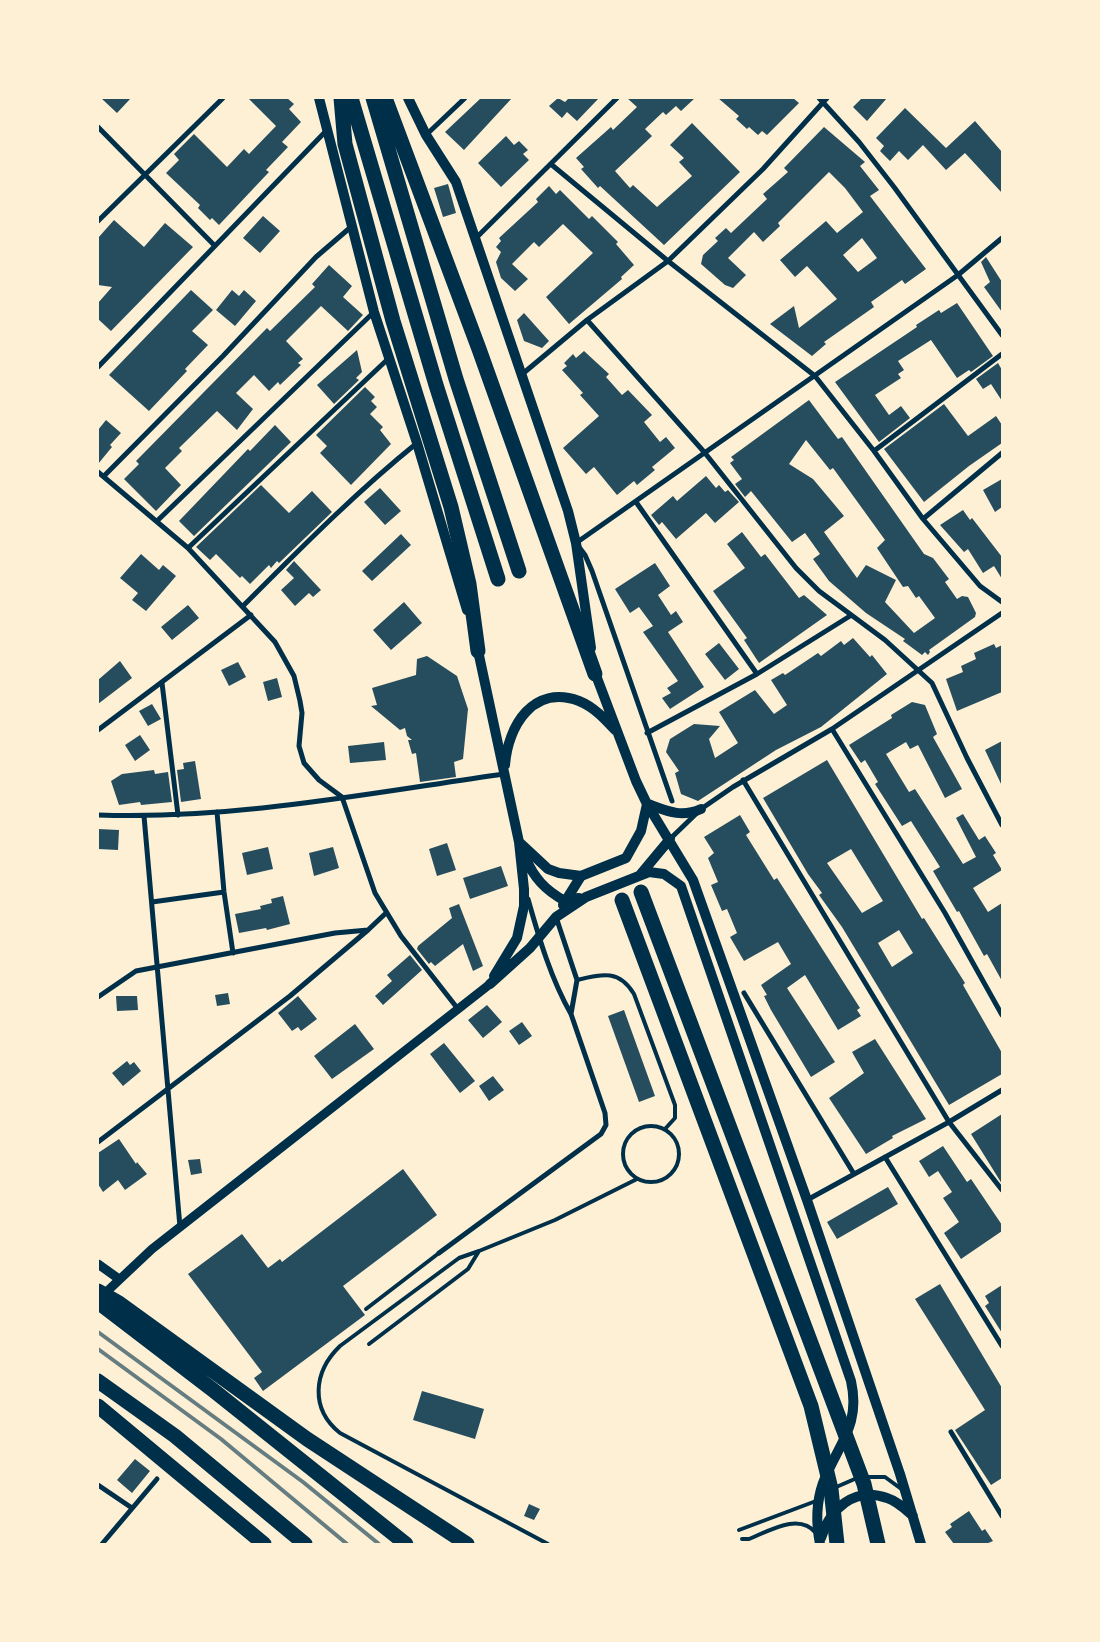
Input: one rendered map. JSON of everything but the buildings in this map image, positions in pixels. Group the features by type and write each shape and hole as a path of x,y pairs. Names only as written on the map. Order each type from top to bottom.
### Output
{"highway":[{"path":"341,98 345,144 350,163 393,320 451,507 473,602 478,651"},
{"path":"351,98 436,385 498,579"},
{"path":"373,98 456,379 519,571"},
{"path":"385,98 479,349 595,674"},
{"path":"641,892 864,1484 878,1544"},
{"path":"622,900 811,1406 831,1489 837,1544"},
{"path":"103,1290 119,1304 307,1439 467,1544"},
{"path":"98,1301 406,1544"},
{"path":"98,1381 175,1436 305,1544"},
{"path":"98,1406 264,1544"}],"main road":[{"path":"319,98 374,312 416,442 478,651 519,842 524,906 517,938 490,984"},
{"path":"408,98 426,135 456,182 520,376 568,511 576,543 595,674 647,804 670,839 693,880 808,1200 907,1495 921,1544"},
{"path":"504,774 512,730 526,710 545,700 557,698 580,702 599,714 619,735"},
{"path":"519,842 548,869 559,874 581,876 626,858 641,831 647,804"},
{"path":"647,804 679,815 691,814 701,809"},
{"path":"640,875 670,839"},
{"path":"519,842 531,870 540,883 565,901 586,897 649,872 664,874 681,886 851,1380 855,1399 854,1414 823,1483 818,1499 817,1514 820,1544"},
{"path":"490,984 539,938 556,917 581,876"},
{"path":"556,917 586,897"},
{"path":"820,1544 828,1518 838,1507 854,1499 873,1496 886,1498 913,1516"}],"street":[{"path":"98,221 223,98"},
{"path":"426,135 465,98"},
{"path":"475,239 552,165 617,98"},
{"path":"520,376 587,320 668,261 763,169 823,99 865,149 1002,335"},
{"path":"98,127 215,246"},
{"path":"98,367 327,131"},
{"path":"552,165 668,261 815,376 874,450 922,519 980,586 1002,602"},
{"path":"104,476 223,356 311,262 352,226"},
{"path":"672,801 592,571 586,555 576,543 958,275 1002,238"},
{"path":"157,521 374,312"},
{"path":"587,320 705,453 796,568 850,616 885,640 920,669 932,683 940,696 967,758 1002,825"},
{"path":"874,450 1002,354"},
{"path":"188,548 389,358"},
{"path":"243,606 329,520 380,472 416,442"},
{"path":"922,519 1002,453"},
{"path":"98,472 188,548 275,642 294,676 300,700 302,712 299,746 304,763 310,772 342,797 367,875 386,913 401,936 458,1009"},
{"path":"636,502 757,674"},
{"path":"670,839 701,809 743,780 832,728 1002,613"},
{"path":"98,730 251,615"},
{"path":"647,733 757,674 850,616"},
{"path":"162,683 178,815"},
{"path":"832,728 945,913 1002,1016"},
{"path":"98,815 144,816 216,812 342,797 504,774"},
{"path":"743,780 762,815 949,1122 1002,1190"},
{"path":"216,812 224,892 233,954"},
{"path":"144,816 180,1226"},
{"path":"439,1253 601,1134 606,1125 605,1113 571,1014 563,1001 539,938 524,889"},
{"path":"152,902 224,892"},
{"path":"98,1142 290,996 386,913"},
{"path":"556,917 577,980 571,1014"},
{"path":"98,996 136,970 233,954 335,933 368,930"},
{"path":"98,1301 103,1290 119,1279 180,1226 490,984"},
{"path":"744,993 854,1174"},
{"path":"808,1200 949,1122 1002,1090"},
{"path":"886,1157 1002,1346"},
{"path":"98,1264 119,1279"},
{"path":"951,1432 1002,1516"},
{"path":"102,1544 157,1480"},
{"path":"98,1485 132,1508"}],"lane":[{"path":"577,980 603,974 614,976 628,983 634,994 675,1105 675,1118 665,1129"},
{"path":"652,1125 665,1129 674,1137 680,1149 679,1162 676,1168 673,1173 662,1181 650,1183 637,1179 628,1171 622,1159 623,1146 629,1135 640,1128 652,1125"},
{"path":"548,1544 340,1434 331,1426 319,1404 319,1378 323,1366 335,1350 459,1258 581,1208 637,1179"},
{"path":"369,1344 468,1269 479,1251"},
{"path":"366,1309 439,1253"},
{"path":"739,1530 818,1499 842,1482 874,1475 885,1477 896,1484 907,1495"},
{"path":"742,1539 749,1539 791,1523 800,1522 810,1526 820,1544"}],"railway":[{"path":"98,1332 303,1482 379,1544"},
{"path":"98,1349 221,1439 347,1544"}]}
